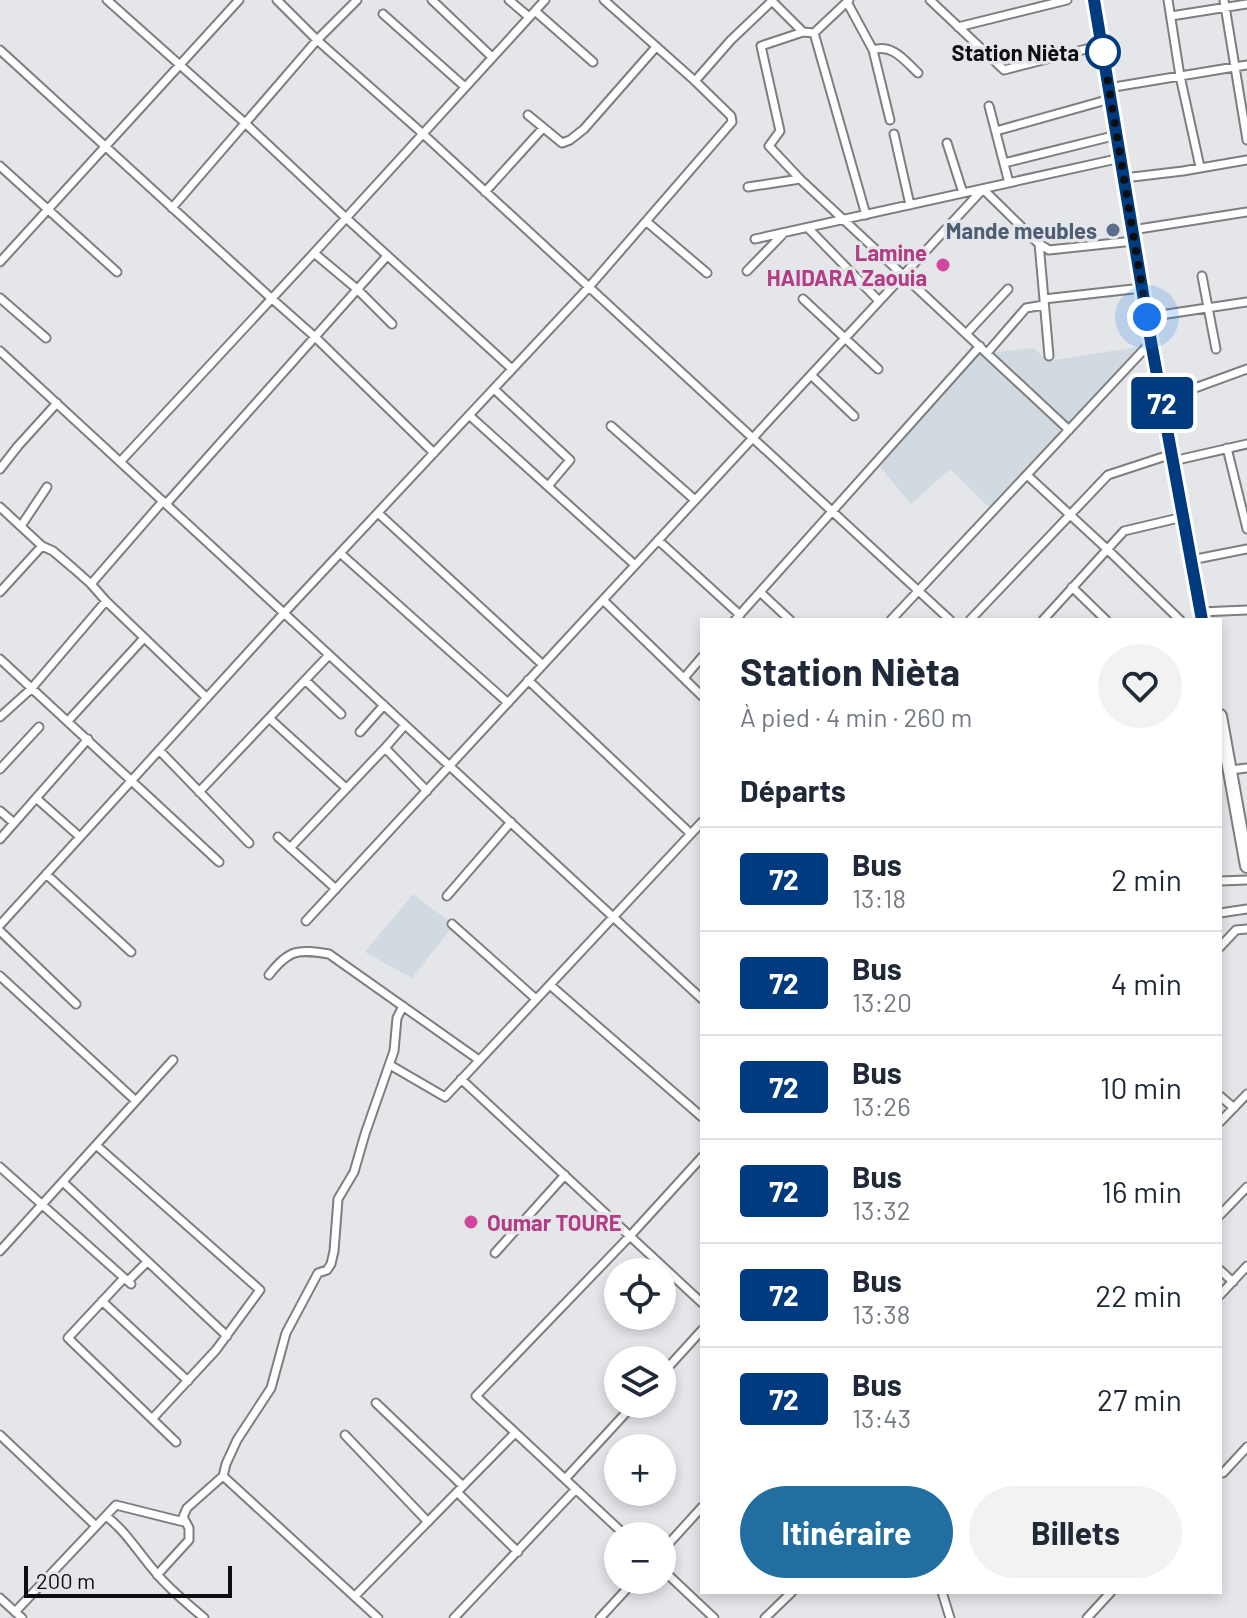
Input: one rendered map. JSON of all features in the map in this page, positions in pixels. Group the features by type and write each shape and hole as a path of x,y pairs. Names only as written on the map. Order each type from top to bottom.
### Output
{"main road":[{"path":"1094,0 1191,560 1198,617"},
{"path":"1222,740 1247,866"}],"street":[{"path":"107,0 512,369"},
{"path":"0,262 239,0"},
{"path":"277,0 948,618"},
{"path":"172,208 317,40 357,0"},
{"path":"432,0 492,57"},
{"path":"509,0 593,62"},
{"path":"120,462 545,0"},
{"path":"0,925 284,613 589,287 732,122 731,116 695,81 604,0"},
{"path":"695,81 772,0 803,32"},
{"path":"930,0 1004,70 1102,45"},
{"path":"958,27 1067,0"},
{"path":"1168,0 1180,76 1200,167"},
{"path":"890,120 873,50 848,1 814,33 803,32 761,46 780,131 769,146 800,179 1069,430"},
{"path":"1171,16 1225,4 1247,4"},
{"path":"1225,4 1244,106 1247,140"},
{"path":"383,14 465,87"},
{"path":"814,33 866,215"},
{"path":"528,115 562,143 570,140 584,129 656,47"},
{"path":"873,50 888,48 918,73"},
{"path":"0,50 314,336 434,453"},
{"path":"996,131 1109,93 1180,76 1247,65"},
{"path":"989,106 1009,183"},
{"path":"485,192 543,128"},
{"path":"894,134 910,205"},
{"path":"1004,163 1117,135"},
{"path":"947,143 963,193"},
{"path":"755,239 1121,158"},
{"path":"1124,178 1247,160"},
{"path":"0,166 117,272"},
{"path":"748,187 800,179"},
{"path":"983,189 1049,250 1247,212"},
{"path":"306,921 983,189"},
{"path":"647,222 707,273"},
{"path":"808,228 879,301"},
{"path":"747,271 783,233"},
{"path":"1038,243 1049,356"},
{"path":"314,253 392,324"},
{"path":"91,584 387,256"},
{"path":"1202,276 1216,349"},
{"path":"987,353 1026,308 1044,302 1142,288"},
{"path":"966,334 1008,289"},
{"path":"0,298 46,338"},
{"path":"803,299 878,369"},
{"path":"1147,317 1247,302"},
{"path":"893,618 1151,342"},
{"path":"658,540 738,618 980,346"},
{"path":"0,351 700,997"},
{"path":"1162,400 1247,369"},
{"path":"811,375 854,416"},
{"path":"494,389 570,460 548,486"},
{"path":"0,469 57,403"},
{"path":"469,415 635,565"},
{"path":"611,426 695,500"},
{"path":"972,618 1108,475 1172,457 1247,444"},
{"path":"1227,448 1243,495 1247,529"},
{"path":"1027,475 1178,618"},
{"path":"21,526 47,487"},
{"path":"0,507 42,546 53,551 91,584 207,698"},
{"path":"378,513 543,665"},
{"path":"1045,618 1124,531 1183,517"},
{"path":"0,592 42,546"},
{"path":"1191,560 1247,549"},
{"path":"340,553 508,703"},
{"path":"1072,587 1104,618"},
{"path":"760,592 788,618"},
{"path":"603,600 700,694"},
{"path":"0,717 31,689 106,601"},
{"path":"1198,617 1247,610"},
{"path":"68,721 144,638"},
{"path":"199,792 329,655"},
{"path":"0,659 219,862"},
{"path":"684,678 700,659"},
{"path":"305,680 341,714"},
{"path":"528,680 691,834"},
{"path":"360,732 384,705"},
{"path":"269,718 346,788"},
{"path":"290,848 405,725"},
{"path":"0,769 39,727"},
{"path":"0,839 88,739"},
{"path":"385,748 427,791"},
{"path":"159,750 249,843"},
{"path":"1230,770 1247,768"},
{"path":"36,798 80,837"},
{"path":"0,811 14,823"},
{"path":"447,896 511,822"},
{"path":"390,1065 445,1097 700,824"},
{"path":"278,837 336,889"},
{"path":"46,874 131,952"},
{"path":"1222,881 1247,880"},
{"path":"1222,913 1247,909"},
{"path":"452,924 536,999"},
{"path":"1222,945 1236,930 1247,929"},
{"path":"0,931 76,1004"},
{"path":"269,975 280,961 293,952 329,954 479,1060"},
{"path":"0,976 136,1101"},
{"path":"550,985 700,1115"},
{"path":"157,1575 189,1540 189,1528 183,1517 187,1508 223,1476 237,1440 271,1388 286,1333 318,1273 327,1270 331,1264 338,1199 354,1172 390,1065 397,1018 403,1006"},
{"path":"0,1251 173,1060"},
{"path":"461,1079 700,1301"},
{"path":"1222,1120 1247,1094"},
{"path":"1222,1098 1234,1108"},
{"path":"96,1145 260,1290 216,1350 152,1419"},
{"path":"611,1522 476,1396 700,1159"},
{"path":"0,1167 127,1281"},
{"path":"495,1253 565,1175"},
{"path":"63,1182 227,1336"},
{"path":"1222,1213 1247,1187"},
{"path":"147,1262 102,1301 68,1338 176,1442"},
{"path":"1222,1293 1247,1266"},
{"path":"1222,1272 1233,1282"},
{"path":"102,1301 188,1381"},
{"path":"676,1359 700,1332"},
{"path":"376,1403 518,1552"},
{"path":"565,1479 621,1418"},
{"path":"355,1596 515,1433"},
{"path":"0,1435 96,1526"},
{"path":"345,1435 428,1522"},
{"path":"1222,1473 1247,1447"},
{"path":"223,1476 378,1618"},
{"path":"454,1618 576,1489"},
{"path":"15,1612 116,1505 184,1522"},
{"path":"676,1536 700,1509"},
{"path":"106,1516 133,1542 157,1575 204,1618"},
{"path":"676,1582 714,1618"},
{"path":"600,1618 622,1594"},
{"path":"765,1618 790,1594"},
{"path":"943,1594 950,1618"},
{"path":"1087,1618 1109,1594"},
{"path":"0,1598 22,1618"}],"shaded area":[{"path":"1138,347 993,511 950,469 911,504 880,467 978,354 1034,348 1048,361"},
{"path":"413,894 454,925 412,978 365,952"}],"bus line":[{"name":"72","path":"1094,0 1151,342 1202,618"}],"place":[{"name":"Station Nièta","path":"1103,52"},
{"name":"Mande meubles","path":"1113,230"},
{"name":"Lamine HAIDARA Zaouia","path":"943,265"},
{"name":"Oumar TOURE","path":"471,1222"}],"route":[{"path":"1103,52 1147,317"}]}
